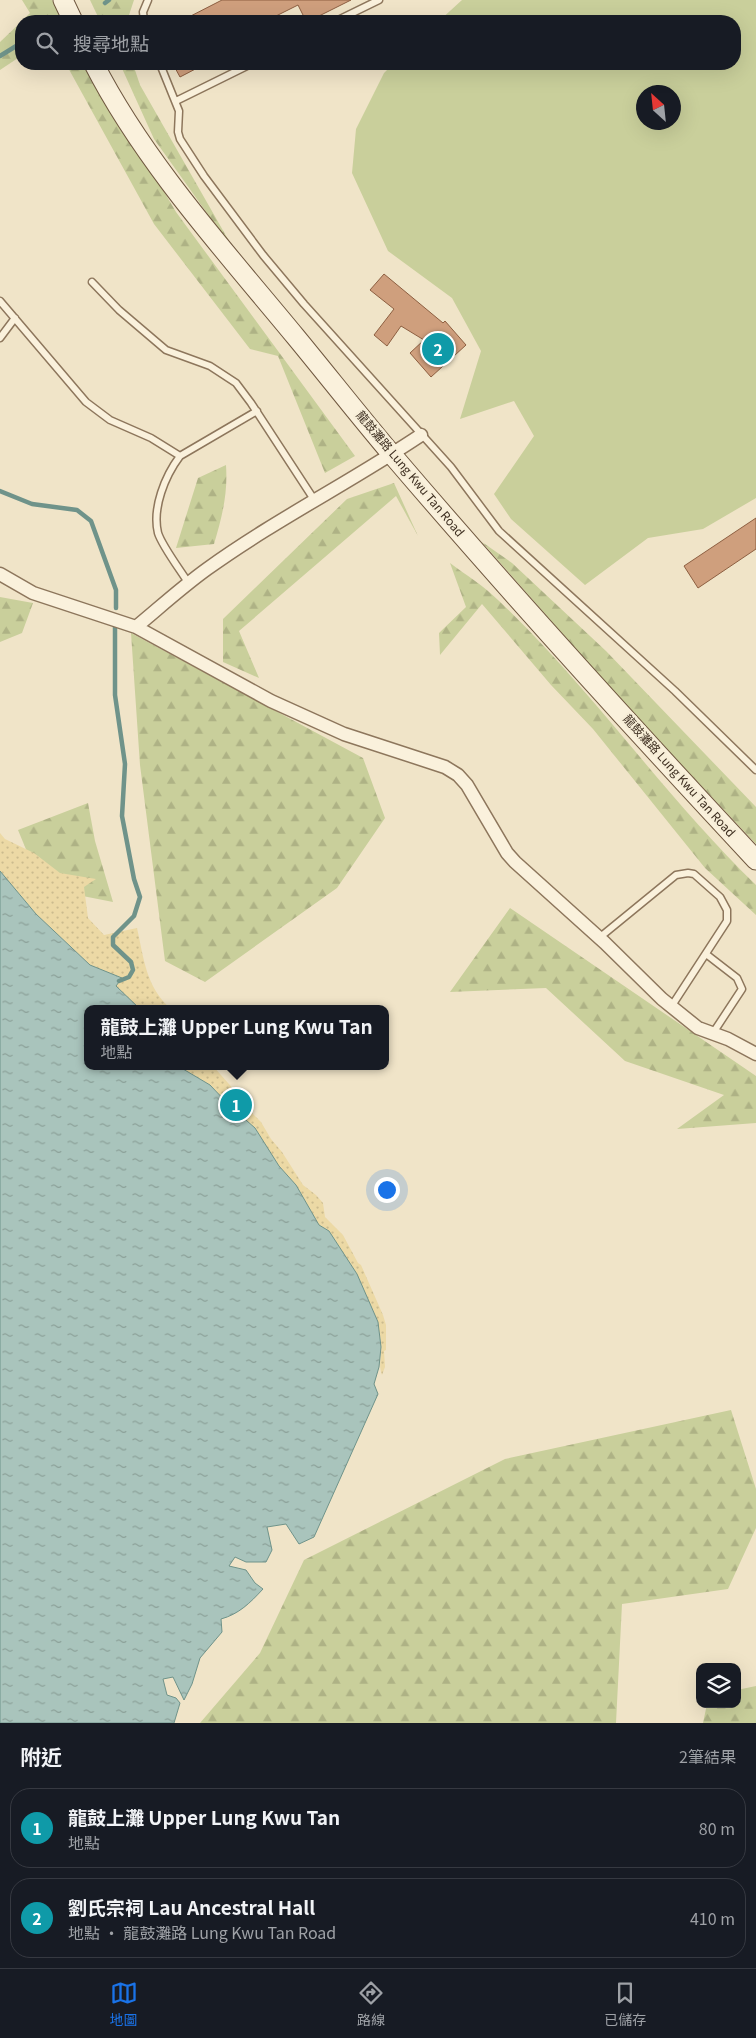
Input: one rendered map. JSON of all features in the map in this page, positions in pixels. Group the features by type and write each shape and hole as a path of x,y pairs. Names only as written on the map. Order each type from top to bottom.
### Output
{"street":[{"path":"63,0 70,15"},
{"name":"龍鼓灘路 Lung Kwu Tan Road","path":"97,70 150,155 211,234 392,454 466,541 756,860"},
{"path":"136,628 206,570 421,434"},
{"path":"0,574 33,593 136,628 271,701 344,734 445,767 458,775 472,793 507,853 671,1007 698,1028 728,1039 756,1054"}],"lane":[{"path":"143,15 148,0"},
{"path":"348,15 379,0"},
{"path":"163,70 180,115 178,135 210,184 263,255 304,304 451,467 499,530 676,691 756,770"},
{"path":"176,102 239,70"},
{"path":"92,282 119,310 166,350 210,366 236,383 315,502"},
{"path":"0,301 86,402 110,420 151,438 180,456"},
{"path":"0,338 15,318"},
{"path":"189,584 159,535 156,517 161,496 172,466 180,456 257,412"},
{"path":"599,938 676,875 694,874 720,897 727,910 728,921 671,1007"},
{"path":"706,954 737,978 742,989 712,1033"}],"green space":[{"path":"22,0 52,0 61,15 28,15 30,13"},
{"path":"90,0 134,0 129,15 97,15"},
{"path":"462,0 756,0 756,498 703,529 648,538 585,585 511,519 494,494 534,436 514,401 460,419 481,351 452,298 388,251 352,173 356,129 387,70 741,70 741,15 446,15"},
{"path":"15,28 15,60 0,70 0,42"},
{"path":"69,70 93,70 176,212 355,456 325,473 278,356 250,349 154,224"},
{"path":"123,70 135,70 140,85 237,255 154,139"},
{"path":"226,465 224,505 214,544 176,548 198,478"},
{"path":"394,483 418,536 396,496 239,631 259,678 223,662 223,619 347,499"},
{"path":"482,542 512,563 606,651 756,807 756,844 625,705"},
{"path":"450,563 493,595 532,634 565,669 722,851 756,885 756,915 705,868 593,729 551,685 482,604 440,655 439,633 466,607"},
{"path":"0,597 33,603 22,633 0,642"},
{"path":"131,633 363,758 385,818 337,888 205,982 165,961 140,765"},
{"path":"88,803 95,841 113,902 42,888 18,830"},
{"path":"510,908 756,1076 756,1123 677,1129 724,1095 625,1061 546,988 450,992"},
{"path":"731,1410 756,1489 756,1528 728,1589 622,1604 616,1723 200,1723 260,1653 304,1560 505,1459"},
{"path":"756,1686 756,1723 703,1723 706,1708 741,1708 741,1689"}],"sand":[{"path":"0,833 5,839 34,853 60,873 96,879 84,887 88,918 104,935 137,928 147,972 156,991 167,1005 136,1005 115,986 121,978 90,965 36,914 0,871"},
{"path":"185,1070 217,1070 236,1092 242,1103 261,1122 303,1185 323,1203 325,1217 343,1235 358,1263 361,1265 386,1325 385,1367 382,1375 380,1368 380,1337 373,1310 329,1231 319,1225 296,1185 279,1166 254,1128 210,1085"}],"water":[{"path":"0,871 36,914 90,965 122,978 116,986 136,1005 84,1005 84,1070 185,1070 210,1085 255,1128 279,1166 296,1185 319,1225 329,1231 357,1274 378,1322 381,1347 379,1367 374,1384 378,1394 314,1537 299,1544 286,1524 267,1527 272,1550 266,1562 246,1562 235,1557 229,1566 246,1570 255,1583 263,1589 244,1607 221,1619 222,1632 200,1658 192,1684 184,1700 173,1677 163,1679 167,1695 176,1698 180,1703 174,1723 0,1723"}],"building":[{"path":"222,0 351,0 321,15 303,15 298,5 278,15 193,15"},
{"path":"176,70 193,70 180,77"},
{"path":"384,274 443,323 445,321 466,345 431,377 410,353 424,340 401,326 387,346 374,335 394,309 370,290"},
{"path":"756,518 756,549 698,588 684,566"}],"waterway":[{"path":"105,3 109,0"},
{"path":"0,56 15,47"},
{"path":"0,491 32,504 77,510 91,521 116,590 116,608"},
{"path":"115,623 115,695 125,764 122,816 134,879 140,897 134,916 113,937 113,945 131,962 133,970 129,977 119,981"}],"place":[{"name":"劉氏宗祠 Lau Ancestral Hall","path":"438,349"},
{"name":"龍鼓上灘 Upper Lung Kwu Tan","path":"236,1105"}]}
